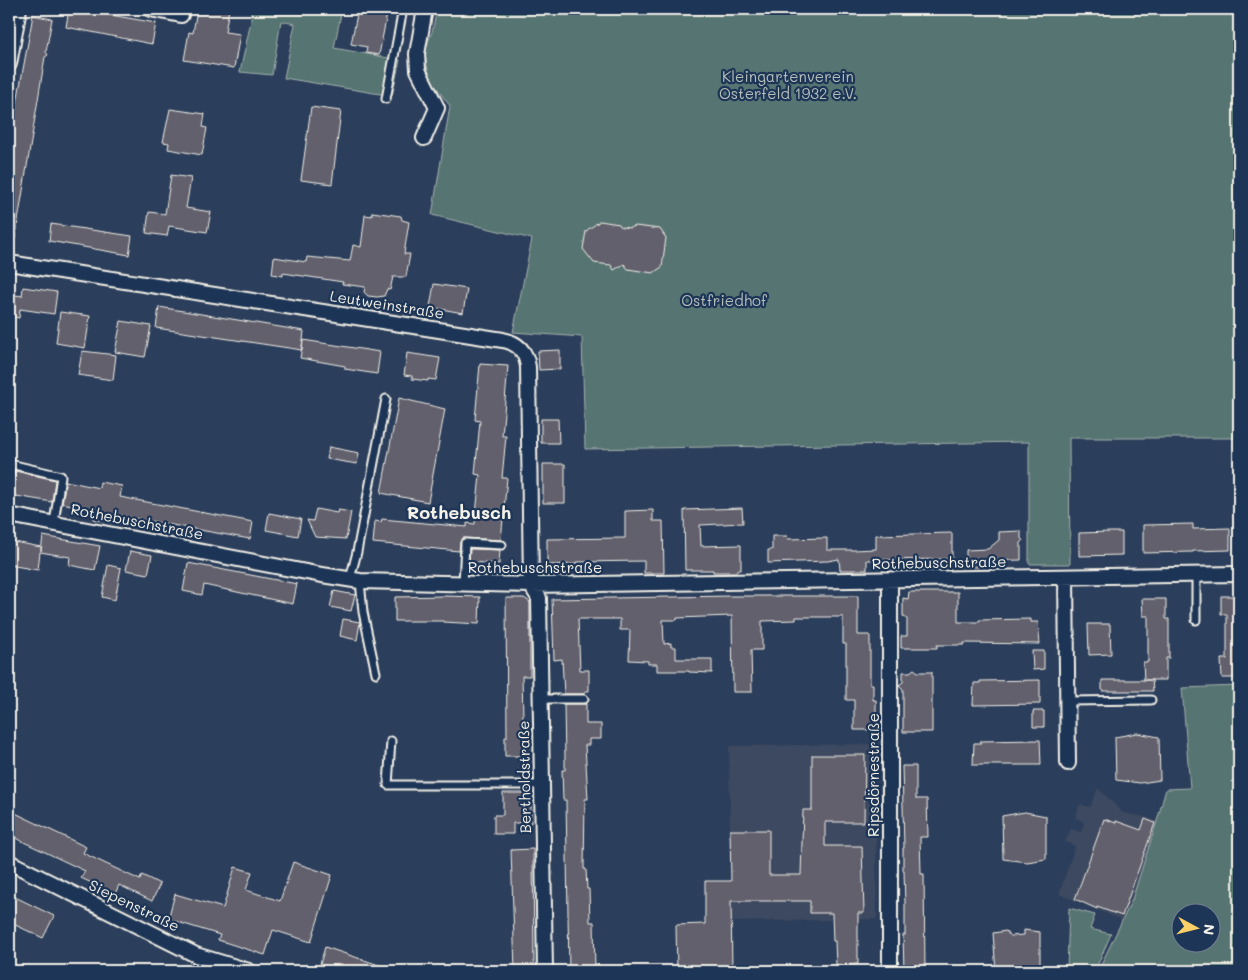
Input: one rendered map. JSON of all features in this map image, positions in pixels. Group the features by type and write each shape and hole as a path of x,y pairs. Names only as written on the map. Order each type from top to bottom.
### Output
{"street":[{"path":"9,64 19,9"},
{"path":"150,9 181,15"},
{"path":"424,138 437,108 420,75 418,65 417,54 425,9"},
{"name":"Leutweinstraße","path":"9,263 503,340 518,345 525,355 528,367 531,585"},
{"name":"Rothebuschstraße","path":"9,515 355,580 531,585 1239,574"},
{"path":"1066,577 1068,764"},
{"name":"Ripsdörnestraße","path":"890,580 890,971"},
{"name":"Bertholdstraße","path":"531,585 539,598 545,971"},
{"name":"Siepenstraße","path":"9,862 196,955 249,971"}],"lane":[{"path":"386,99 403,9"},
{"path":"376,673 355,580 356,552 386,399"},
{"path":"9,471 10,464 61,476 54,523"},
{"path":"463,584 464,544 502,545"},
{"path":"1196,574 1196,620"},
{"path":"540,699 584,699"},
{"path":"1068,701 1151,700"},
{"path":"391,741 388,785 542,785"}],"shaded area":[{"path":"875,744 877,919 731,922 729,746"},
{"path":"1098,788 1123,813 1157,821 1132,900 1122,920 1059,894 1075,846 1065,842 1071,829 1081,832 1084,822 1075,818 1080,804 1090,807"}],"green space":[{"path":"251,9 342,9 334,48 400,60 392,96 284,78 295,24 281,21 272,75 240,72 251,21"},
{"path":"437,9 1239,9 1239,438 1069,438 1070,564 1029,564 1029,442 585,449 582,337 513,332 532,239 432,215 450,106 430,79 424,51 432,32"},
{"path":"1239,686 1239,971 1098,971 1132,900 1166,789 1190,788 1182,688"},
{"path":"1069,908 1095,915 1090,929 1111,934 1095,971 1067,971"}],"building":[{"path":"69,9 156,23 152,44 66,27"},
{"path":"197,9 229,9 225,32 240,34 234,68 184,60 189,32 193,33"},
{"path":"358,9 374,12 375,9 388,9 379,55 366,53 367,47 351,44"},
{"path":"33,15 52,19 46,52 48,55 45,57 15,239 9,239 9,146"},
{"path":"311,107 341,111 332,184 301,180"},
{"path":"170,109 205,114 203,127 207,128 202,155 168,149 169,143 163,142"},
{"path":"171,175 191,178 186,208 211,212 207,232 169,226 167,236 146,233 149,212 165,214"},
{"path":"372,212 401,216 402,220 409,222 404,254 410,254 406,277 393,277 390,290 387,289 384,296 368,296 364,292 365,287 342,284 343,282 283,273 283,276 272,274 274,257 306,262 307,257 350,261 353,245 361,247 365,215 372,216"},
{"path":"600,221 619,224 621,227 630,228 635,226 660,229 666,238 662,267 653,273 628,269 624,264 614,270 611,265 594,263 583,249 586,231"},
{"path":"51,224 132,236 129,255 49,241"},
{"path":"434,284 467,289 463,313 430,307"},
{"path":"23,287 57,292 54,314 20,309 19,318 9,316 9,294 22,296"},
{"path":"159,307 304,331 302,350 156,328"},
{"path":"60,312 90,316 85,348 56,343"},
{"path":"121,321 151,326 145,357 115,352"},
{"path":"303,340 380,352 377,374 345,369 345,366 300,358"},
{"path":"560,350 560,369 539,370 538,351"},
{"path":"82,351 116,355 113,380 78,375"},
{"path":"407,353 440,358 436,380 412,379 412,376 404,375"},
{"path":"480,364 508,366 502,436 506,436 502,478 507,478 501,540 463,538 460,542 459,551 373,543 375,521 381,522 382,519 467,527 467,523 475,524 480,475 475,474 480,421 475,420"},
{"path":"399,398 445,409 428,502 381,493"},
{"path":"541,419 558,419 559,443 541,443"},
{"path":"329,447 359,453 357,464 327,459"},
{"path":"543,464 565,464 565,503 543,503"},
{"path":"15,471 55,480 52,502 10,495"},
{"path":"66,481 99,488 100,482 122,486 120,497 253,522 250,539 116,515 115,523 93,519 95,510 62,503"},
{"path":"742,508 743,523 700,525 701,546 741,545 741,570 737,570 737,572 713,572 713,570 685,570 684,510"},
{"path":"316,509 337,513 338,510 351,512 346,539 315,537 307,520 313,521"},
{"path":"653,510 653,521 663,521 664,573 644,573 644,561 576,562 576,564 547,565 547,539 625,538 625,511"},
{"path":"269,513 301,519 298,536 266,530"},
{"path":"1193,524 1193,529 1230,528 1230,550 1143,553 1143,525"},
{"path":"1021,531 1023,541 1021,543 1021,560 986,561 986,567 966,567 966,550 988,549 999,540 999,532"},
{"path":"1122,532 1122,555 1079,556 1079,533"},
{"path":"952,533 952,559 867,560 867,570 840,570 839,559 768,563 768,550 772,550 772,536 787,536 788,539 827,538 827,550 853,550 876,549 876,535"},
{"path":"43,536 100,546 95,570 69,565 70,557 40,552 38,570 9,565 9,541 41,547 41,551"},
{"path":"470,549 500,550 499,564 469,562"},
{"path":"130,551 152,555 148,574 126,570"},
{"path":"188,563 297,584 293,604 204,585 202,595 183,591"},
{"path":"108,565 121,568 115,600 102,597"},
{"path":"334,591 355,595 351,611 330,607"},
{"path":"909,592 958,592 958,622 1031,619 1031,622 1038,622 1040,644 964,643 964,645 937,645 937,648 901,648 901,636 907,636 907,619 903,616 903,598 908,599"},
{"path":"858,596 858,635 870,635 870,684 873,684 873,700 876,700 876,730 854,730 854,700 846,700 846,644 843,644 843,617 796,617 796,620 762,621 762,650 751,650 752,692 733,692 732,616 663,620 664,644 671,643 671,647 676,647 676,659 712,659 712,673 657,671 657,664 648,664 648,661 629,660 630,630 620,630 620,619 578,619 580,670 589,670 589,691 585,691 585,694 564,694 562,659 554,660 552,599"},
{"path":"1221,596 1239,596 1239,678 1222,678 1221,659 1227,659 1227,614 1221,614"},
{"path":"395,597 480,597 479,624 443,621 395,621"},
{"path":"506,598 524,598 530,602 530,676 522,676 524,756 505,756 505,737 507,737"},
{"path":"1142,599 1166,599 1166,619 1169,619 1169,658 1166,658 1166,680 1152,680 1153,691 1102,691 1102,680 1144,680 1143,662 1148,662 1148,616 1143,616"},
{"path":"343,619 360,622 357,640 340,636"},
{"path":"1088,624 1110,624 1111,654 1089,655"},
{"path":"1032,651 1044,651 1044,669 1033,670"},
{"path":"914,669 918,672 932,672 932,732 903,732 903,689 899,685 903,682 903,672 910,672"},
{"path":"1040,680 1040,704 973,705 974,683 980,683 980,681"},
{"path":"564,704 586,704 586,724 601,724 601,739 589,739 589,745 585,745 588,799 585,799 584,869 586,869 587,889 589,889 590,922 594,922 595,971 569,971 566,800 563,800 562,770 565,770"},
{"path":"1033,711 1044,711 1044,727 1033,727"},
{"path":"1137,733 1159,737 1160,780 1140,783 1116,780 1115,737"},
{"path":"1040,740 1041,765 973,765 974,743 981,743 980,741"},
{"path":"812,755 865,755 864,822 825,822 825,846 862,846 864,913 858,913 858,964 836,965 832,913 810,913 810,901 731,901 732,969 677,971 676,925 705,924 705,881 731,881 730,830 769,830 769,875 801,875 803,810 812,810"},
{"path":"902,766 916,766 916,799 927,799 928,837 920,837 921,874 924,874 925,971 904,971 903,935 905,935 905,904"},
{"path":"503,793 531,793 531,823 513,823 513,834 494,834 494,815 503,815"},
{"path":"9,810 86,847 83,853 140,880 142,875 160,884 152,901 119,885 115,894 81,878 85,871 9,835"},
{"path":"1025,812 1046,816 1046,859 1027,862 1003,859 1002,816"},
{"path":"1104,819 1116,823 1116,821 1141,830 1145,819 1155,823 1122,916 1097,907 1097,909 1075,899"},
{"path":"533,849 534,971 515,971 511,850"},
{"path":"293,862 332,875 311,942 273,930 265,955 218,940 220,935 168,919 175,894 223,908 235,867 252,872 246,890 280,901"},
{"path":"9,894 54,916 43,938 9,922"},
{"path":"1024,930 1040,932 1040,971 996,971 993,933 1006,931 1010,936 1024,935"},
{"path":"325,947 391,969 391,971 318,971"}],"district":[{"name":"Rothebusch","path":"459,513"}],"park label":[{"name":"Kleingartenverein Osterfeld 1932 e.V.","path":"788,86"},
{"name":"Ostfriedhof","path":"724,301"}]}
